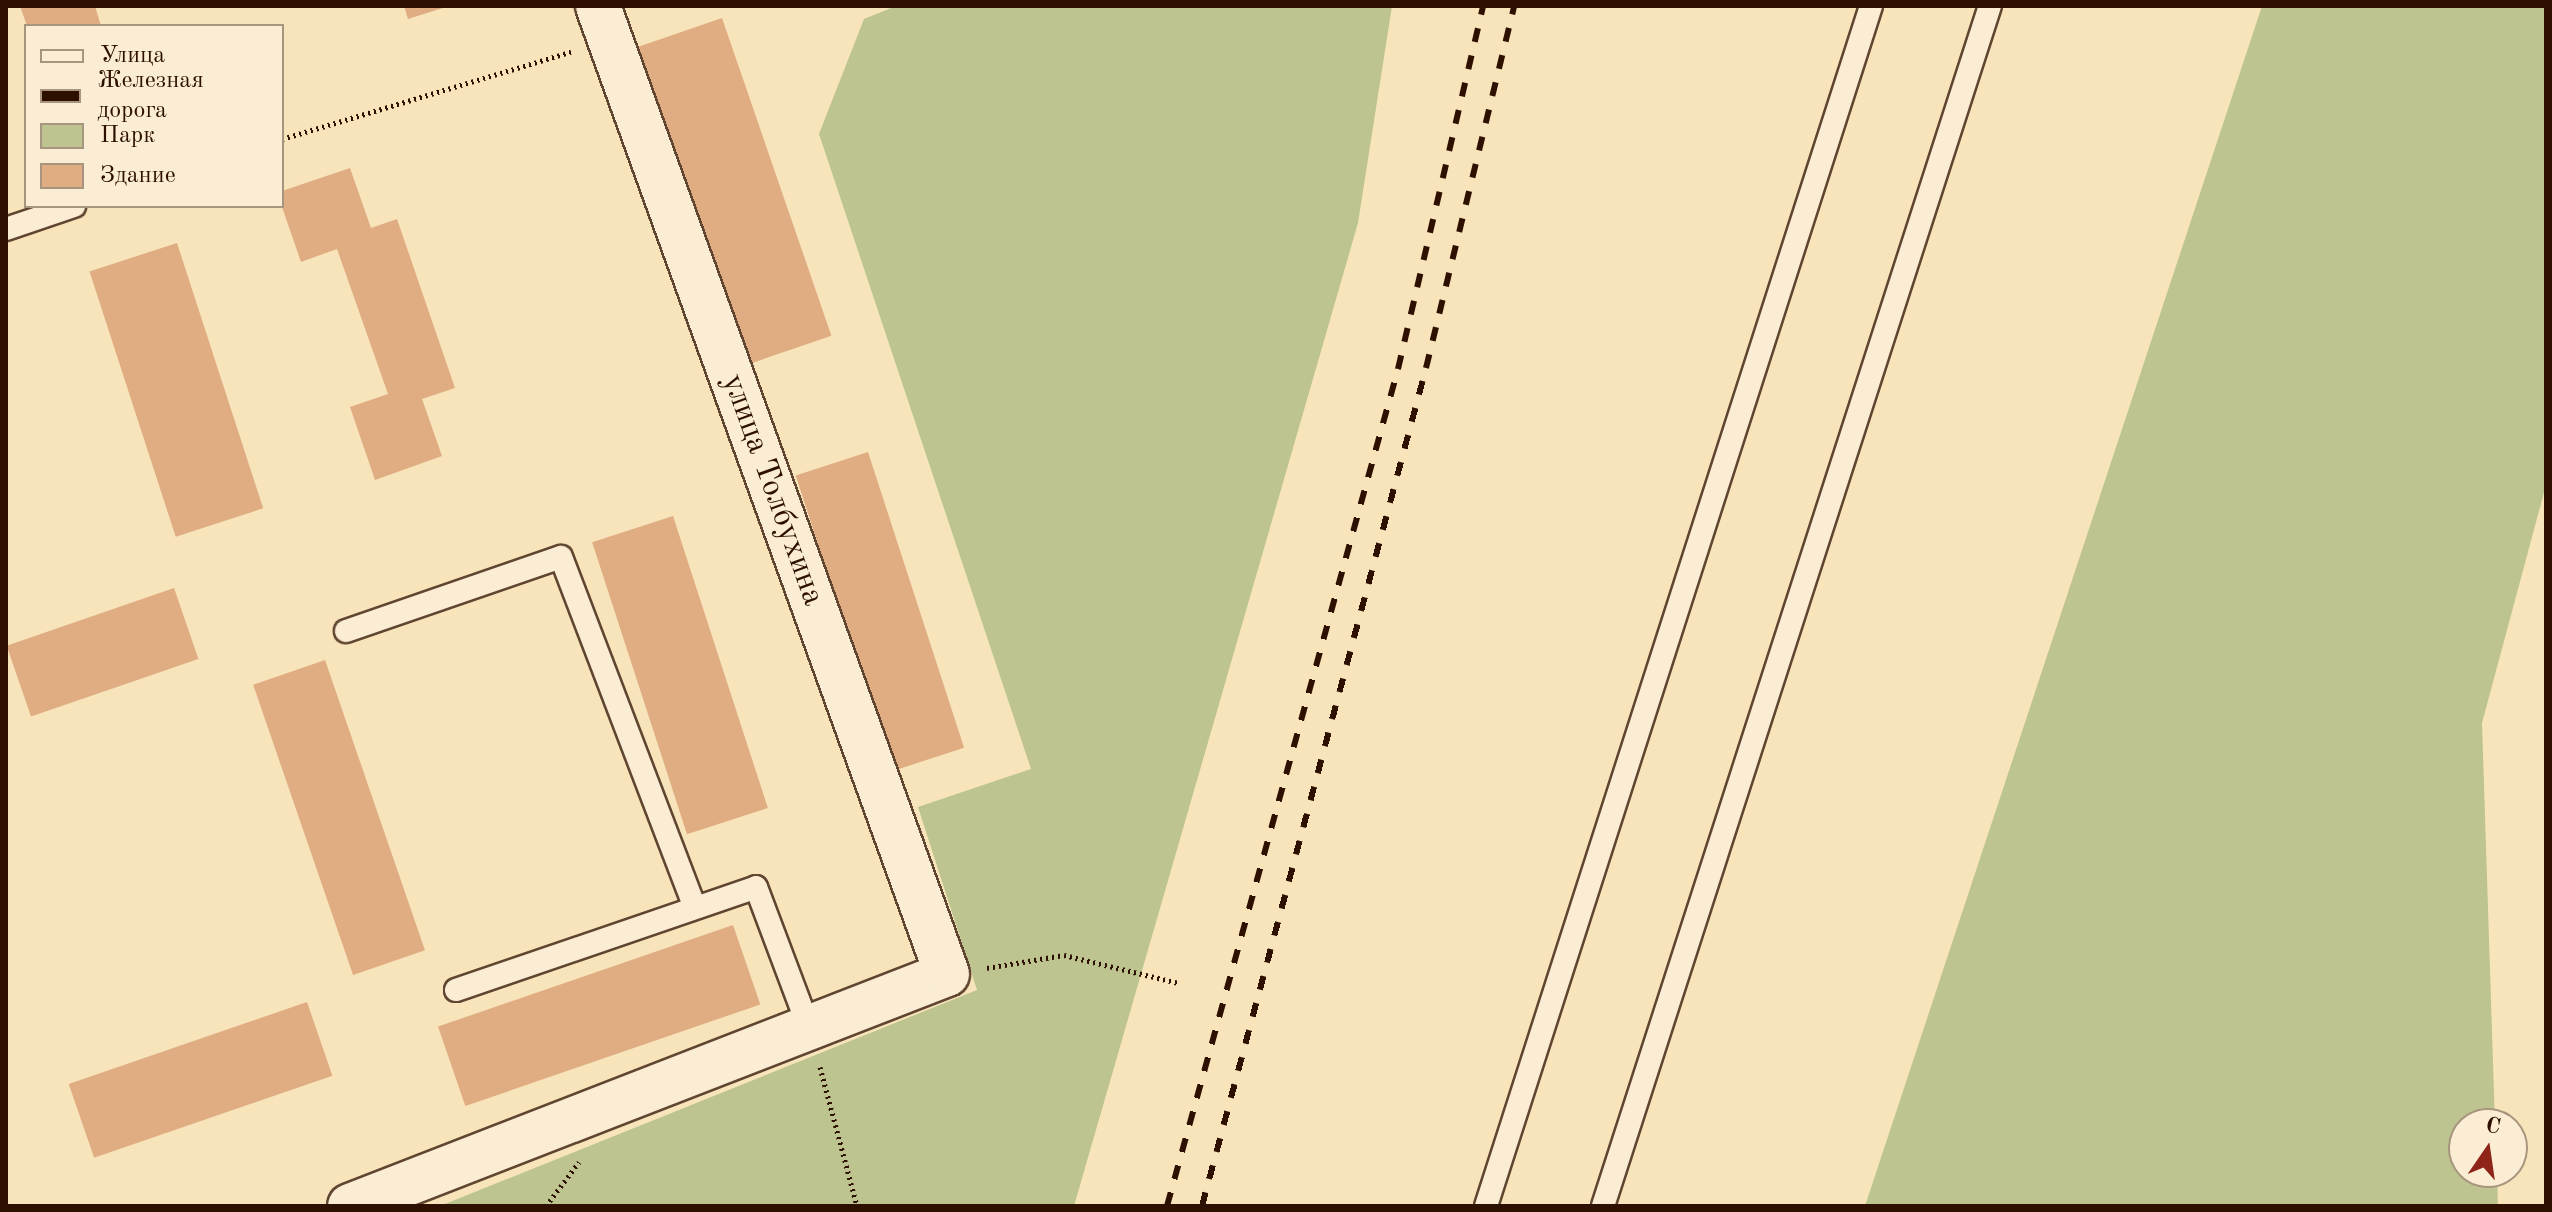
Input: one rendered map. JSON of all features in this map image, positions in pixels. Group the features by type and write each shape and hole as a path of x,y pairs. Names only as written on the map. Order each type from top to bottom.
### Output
{"street":[{"name":"улица Толбухина","path":"604,23 947,974"},
{"path":"350,1206 947,974"}],"lane":[{"path":"1486,1206 1871,6"},
{"path":"1603,1206 1990,6"},
{"path":"6,229 68,208"},
{"path":"346,631 561,557 695,907"},
{"path":"456,990 756,887 809,1028"}],"path":[{"path":"284,138 604,23"},
{"path":"947,974 1064,955 1179,983"},
{"path":"809,1028 857,1206"}],"green space":[{"path":"896,6 1392,6 1358,223 1074,1206 440,1206 977,990 918,807 1031,769 819,134 864,19"},
{"path":"2262,6 2546,6 2546,485 2482,723 2494,1108 2448,1108 2448,1188 2497,1188 2498,1206 1865,1206"}],"building":[{"path":"20,6 95,6 100,24 26,24"},
{"path":"404,6 445,6 446,7 408,19"},
{"path":"722,18 831,336 743,366 634,48"},
{"path":"350,168 371,228 397,219 455,388 422,399 442,456 375,480 350,407 388,394 337,249 301,262 282,208 284,190"},
{"path":"177,243 263,508 176,537 90,271"},
{"path":"868,452 964,748 892,771 796,475"},
{"path":"673,516 768,808 687,834 592,542"},
{"path":"174,588 198,659 31,717 7,646"},
{"path":"325,660 425,950 353,975 253,685"},
{"path":"733,925 760,1004 465,1106 438,1027"},
{"path":"307,1002 332,1076 94,1158 69,1084"}],"railway":[{"path":"1167,1206 1398,369 1483,6"},
{"path":"1202,1206 1426,368 1514,6"}]}
